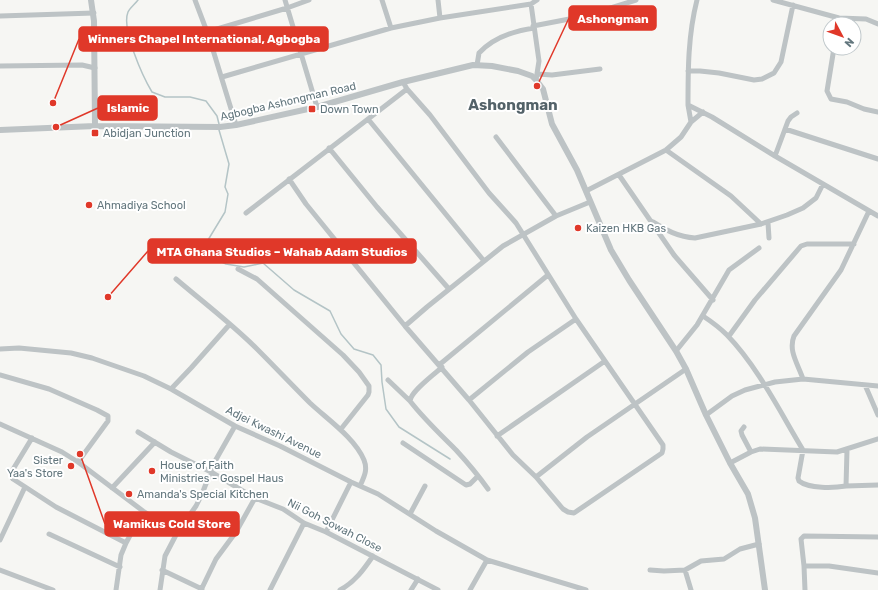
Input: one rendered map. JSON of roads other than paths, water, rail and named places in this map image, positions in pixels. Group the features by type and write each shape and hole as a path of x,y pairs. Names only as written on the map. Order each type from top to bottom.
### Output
{"street":[{"path":"91,0 94,13 95,126"},
{"path":"195,0 208,32 236,125"},
{"path":"284,0 302,54 317,107"},
{"path":"208,32 309,0"},
{"path":"382,0 391,28"},
{"path":"438,0 440,18"},
{"path":"222,76 391,28 440,18 531,4 537,0"},
{"path":"477,65 479,54 498,38 534,27 585,16 636,0"},
{"path":"691,122 688,105 688,71 690,35 697,0"},
{"path":"773,0 833,16"},
{"path":"531,4 539,61 537,77 543,89 552,124 586,191 611,250 622,270 686,369 730,463 744,485 752,505 765,590"},
{"path":"688,71 719,73 754,80 762,79 774,73 781,62 793,5"},
{"path":"0,16 94,13"},
{"path":"862,19 878,24"},
{"path":"833,56 826,91 831,99 851,103 864,109 878,112"},
{"path":"0,66 82,65 95,68"},
{"name":"Agbogba Ashongman Road","path":"0,130 95,126 202,128 236,125 317,107 403,82 477,65 502,68 537,77"},
{"path":"537,77 600,69"},
{"path":"289,179 306,204 405,326 441,366 513,455 536,477 563,509 574,513 662,453 663,445 576,319 523,234 509,215 489,193 403,82"},
{"path":"246,213 407,89"},
{"path":"688,105 703,112 878,216"},
{"path":"586,191 666,150 681,137 691,122 703,112"},
{"path":"775,156 791,117 797,113"},
{"path":"368,120 484,261"},
{"path":"785,129 878,159"},
{"path":"496,137 556,216"},
{"path":"329,148 377,207 448,289"},
{"path":"666,150 732,196 761,224"},
{"path":"619,175 653,222 674,255 712,300"},
{"path":"653,222 672,233 684,237 695,238 768,223 807,206 816,198 823,184"},
{"path":"405,326 448,289 503,246 556,216 590,202"},
{"path":"803,379 791,343 794,336 841,270 869,211"},
{"path":"768,223 769,238"},
{"path":"729,336 755,300 801,246 807,244 854,244"},
{"path":"676,352 704,316 729,270 759,248"},
{"path":"238,269 257,279 343,355 359,372 369,386 368,395 340,429"},
{"path":"410,401 410,398 415,392 441,366 548,275"},
{"path":"176,279 230,324 257,349 288,382 340,429 361,453 365,461 366,474 360,486"},
{"path":"704,316 729,336 764,384 803,450 798,478 801,483 829,488 878,485"},
{"path":"469,400 528,352 576,319"},
{"path":"171,388 230,324"},
{"name":"Adjei Kwashi Avenue","path":"0,349 19,348 78,354 144,376 171,388 235,426 280,446 378,494 436,531 487,560 586,590"},
{"path":"497,436 605,361"},
{"path":"536,477 581,441 686,369"},
{"path":"0,375 48,389 108,416 108,421 78,462"},
{"path":"706,414 732,396 764,384 803,379 878,386"},
{"path":"388,380 410,401 424,419 456,450 488,488"},
{"path":"865,385 878,415"},
{"path":"0,424 62,452 78,462 143,511 177,533"},
{"path":"160,590 165,556 177,533 196,506 216,459 235,426"},
{"path":"744,427 741,430 742,435 752,452"},
{"name":"Nii Goh Sowah Close","path":"138,432 255,498 283,509 304,523 326,532 438,590"},
{"path":"32,438 12,471 11,476 13,479 63,511 126,543"},
{"path":"730,463 760,449 803,450 830,453 847,450 878,439"},
{"path":"112,488 155,442"},
{"path":"403,443 466,485 470,484 478,476"},
{"path":"846,486 847,450"},
{"path":"326,532 351,482"},
{"path":"410,514 425,486"},
{"path":"0,540 25,487"},
{"path":"162,570 202,590 216,559 236,532 255,498"},
{"path":"116,590 121,555 143,511"},
{"path":"270,590 304,523"},
{"path":"49,534 120,567"},
{"path":"805,590 801,540 804,536 878,537"},
{"path":"650,570 685,570 701,561 724,559 740,550 759,544"},
{"path":"340,590 356,578 373,556"},
{"path":"470,590 487,560"},
{"path":"804,566 829,566 878,573"},
{"path":"0,570 53,590"},
{"path":"685,570 691,590"},
{"path":"411,590 418,579"}],"waterway":[{"path":"138,0 128,12 128,30 134,53 143,76 152,92 165,97 190,97 206,101 217,116 219,124"},
{"path":"219,130 229,164 225,187 228,194 225,212 205,245 209,256 226,264 244,267 263,263 294,290 330,311 341,334 354,349 373,355 381,365 386,409 399,427 450,459"}],"place":[{"name":"Ashongman","path":"537,86"},
{"name":"Winners Chapel International, Agbogba","path":"53,103"},
{"name":"Down Town","path":"312,109"},
{"name":"Islamic","path":"56,127"},
{"name":"Abidjan Junction","path":"95,133"},
{"name":"Ahmadiya School","path":"89,205"},
{"name":"Kaizen HKB Gas","path":"578,228"},
{"name":"MTA Ghana Studios – Wahab Adam Studios","path":"108,297"},
{"name":"Wamikus Cold Store","path":"80,454"},
{"name":"Sister Yaa's Store","path":"71,466"},
{"name":"House of Faith Ministries - Gospel Haus","path":"152,471"},
{"name":"Amanda's Special Kitchen","path":"129,494"}],"district":[{"name":"Ashongman","path":"513,105"}]}
